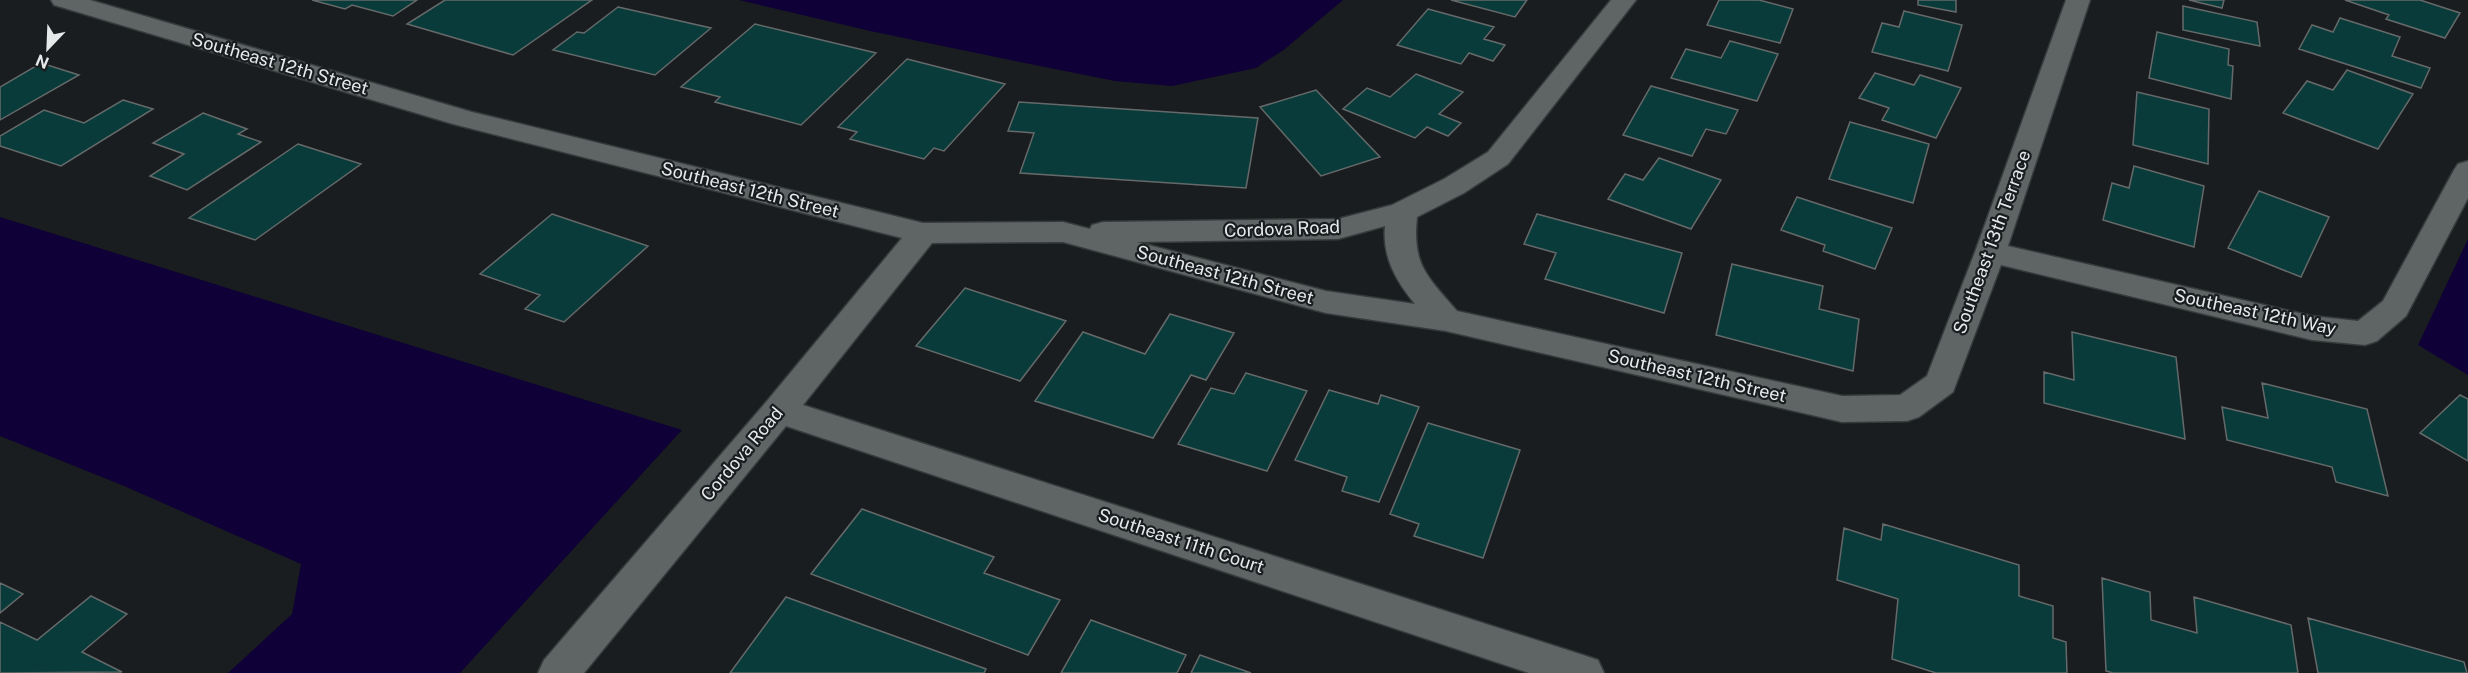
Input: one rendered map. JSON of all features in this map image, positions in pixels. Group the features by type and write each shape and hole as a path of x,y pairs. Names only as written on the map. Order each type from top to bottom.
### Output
{"street":[{"name":"Southeast 12th Street","path":"63,0 463,118 923,233 1063,232 1326,302 1446,321 1842,408"},
{"name":"Cordova Road","path":"1063,232 1338,229 1402,212 1454,186 1498,158 1624,0"},
{"name":"Southeast 13th Terrace","path":"1842,408 1906,408 1941,383 1990,252 2078,0"},
{"name":"Southeast 12th Way","path":"1990,252 2312,328 2365,333 2395,308 2468,170"},
{"path":"1402,212 1399,241 1409,275 1446,321"},
{"name":"Cordova Road","path":"559,673 779,410 923,233"},
{"name":"Southeast 11th Court","path":"779,410 1583,673"}],"shaded area":[{"path":"739,0 1343,0 1285,49 1256,68 1172,86 1115,81 870,31"},
{"path":"0,217 682,430 460,673 228,673 292,614 301,564 124,486 0,436"},
{"path":"2468,239 2468,375 2418,345"}],"building":[{"path":"312,0 417,0 393,16 352,5 345,9"},
{"path":"445,0 592,0 513,55 407,24"},
{"path":"1451,0 1527,0 1515,17"},
{"path":"1719,0 1759,0 1793,9 1780,43 1707,25"},
{"path":"1918,0 1956,0 1956,12 1918,5"},
{"path":"2189,0 2224,0 2222,8"},
{"path":"2345,0 2420,0 2460,13 2445,38 2386,19 2389,15"},
{"path":"2183,6 2257,22 2260,46 2183,30"},
{"path":"618,7 711,28 655,75 553,50 577,32 584,33"},
{"path":"1428,9 1494,27 1484,39 1505,45 1493,61 1469,53 1461,64 1397,45"},
{"path":"1904,11 1962,25 1948,71 1872,52 1882,23 1899,27"},
{"path":"2340,18 2400,37 2392,56 2430,68 2421,88 2299,49 2312,25 2333,32"},
{"path":"755,24 876,53 801,125 715,102 720,97 681,87"},
{"path":"2157,32 2229,49 2228,65 2233,66 2231,99 2149,78"},
{"path":"1730,41 1778,54 1757,101 1671,78 1686,49 1721,58"},
{"path":"907,59 1005,84 944,151 934,148 924,159 850,139 857,132 838,127"},
{"path":"41,63 79,75 0,120 0,87"},
{"path":"2347,70 2413,94 2378,149 2283,113 2307,81 2333,90"},
{"path":"1875,73 1914,85 1920,75 1961,88 1936,138 1882,120 1889,108 1859,98"},
{"path":"1416,74 1463,92 1439,114 1461,123 1448,136 1427,127 1415,138 1343,109 1367,88 1390,97"},
{"path":"1651,86 1738,110 1726,134 1706,129 1692,156 1623,135"},
{"path":"1316,90 1380,157 1321,176 1260,107"},
{"path":"2137,92 2209,109 2208,164 2133,145"},
{"path":"123,100 153,109 61,166 0,146 0,136 44,110 84,123"},
{"path":"1019,102 1258,118 1246,188 1020,173 1034,133 1008,131"},
{"path":"203,113 247,129 238,134 261,142 187,190 150,176 184,154 153,143"},
{"path":"1850,122 1929,144 1913,203 1829,179"},
{"path":"298,144 361,164 255,240 189,218"},
{"path":"1659,158 1721,180 1691,229 1608,199 1625,174 1643,180"},
{"path":"2134,166 2204,186 2194,247 2103,220 2112,183 2129,188"},
{"path":"2259,191 2329,217 2301,277 2228,248"},
{"path":"1797,197 1892,228 1875,269 1823,251 1825,245 1781,230"},
{"path":"552,214 648,246 564,322 525,309 540,295 480,274"},
{"path":"1537,214 1682,253 1664,313 1545,279 1556,253 1524,244"},
{"path":"1732,264 1823,286 1819,309 1859,319 1853,371 1716,335"},
{"path":"965,288 1066,321 1020,381 916,346"},
{"path":"1170,314 1234,333 1206,380 1191,375 1153,438 1035,401 1083,332 1145,354"},
{"path":"2072,332 2176,357 2185,439 2044,403 2044,372 2074,380"},
{"path":"1246,373 1307,391 1267,471 1178,444 1211,388 1234,394"},
{"path":"2262,383 2367,409 2388,496 2336,482 2332,467 2227,440 2222,407 2268,418"},
{"path":"1329,390 1378,404 1381,395 1419,407 1379,502 1342,491 1347,477 1295,460"},
{"path":"2460,395 2468,399 2468,461 2420,433"},
{"path":"1428,423 1520,450 1483,558 1414,536 1419,524 1390,514"},
{"path":"862,509 994,557 984,573 1060,600 1028,655 811,574"},
{"path":"1883,524 2019,565 2019,596 2053,606 2053,638 2066,642 2067,673 1936,673 1892,659 1898,599 1837,580 1844,528 1881,540"},
{"path":"2102,578 2150,592 2151,620 2197,633 2194,597 2291,625 2298,673 2113,673 2106,671"},
{"path":"0,583 23,594 0,613"},
{"path":"91,596 127,614 82,652 122,672 0,673 0,622 37,640"},
{"path":"786,597 986,669 984,673 730,673"},
{"path":"2308,618 2464,662 2467,673 2318,673"},
{"path":"1091,620 1186,655 1177,673 1061,673"},
{"path":"1200,655 1251,673 1191,673"}]}
